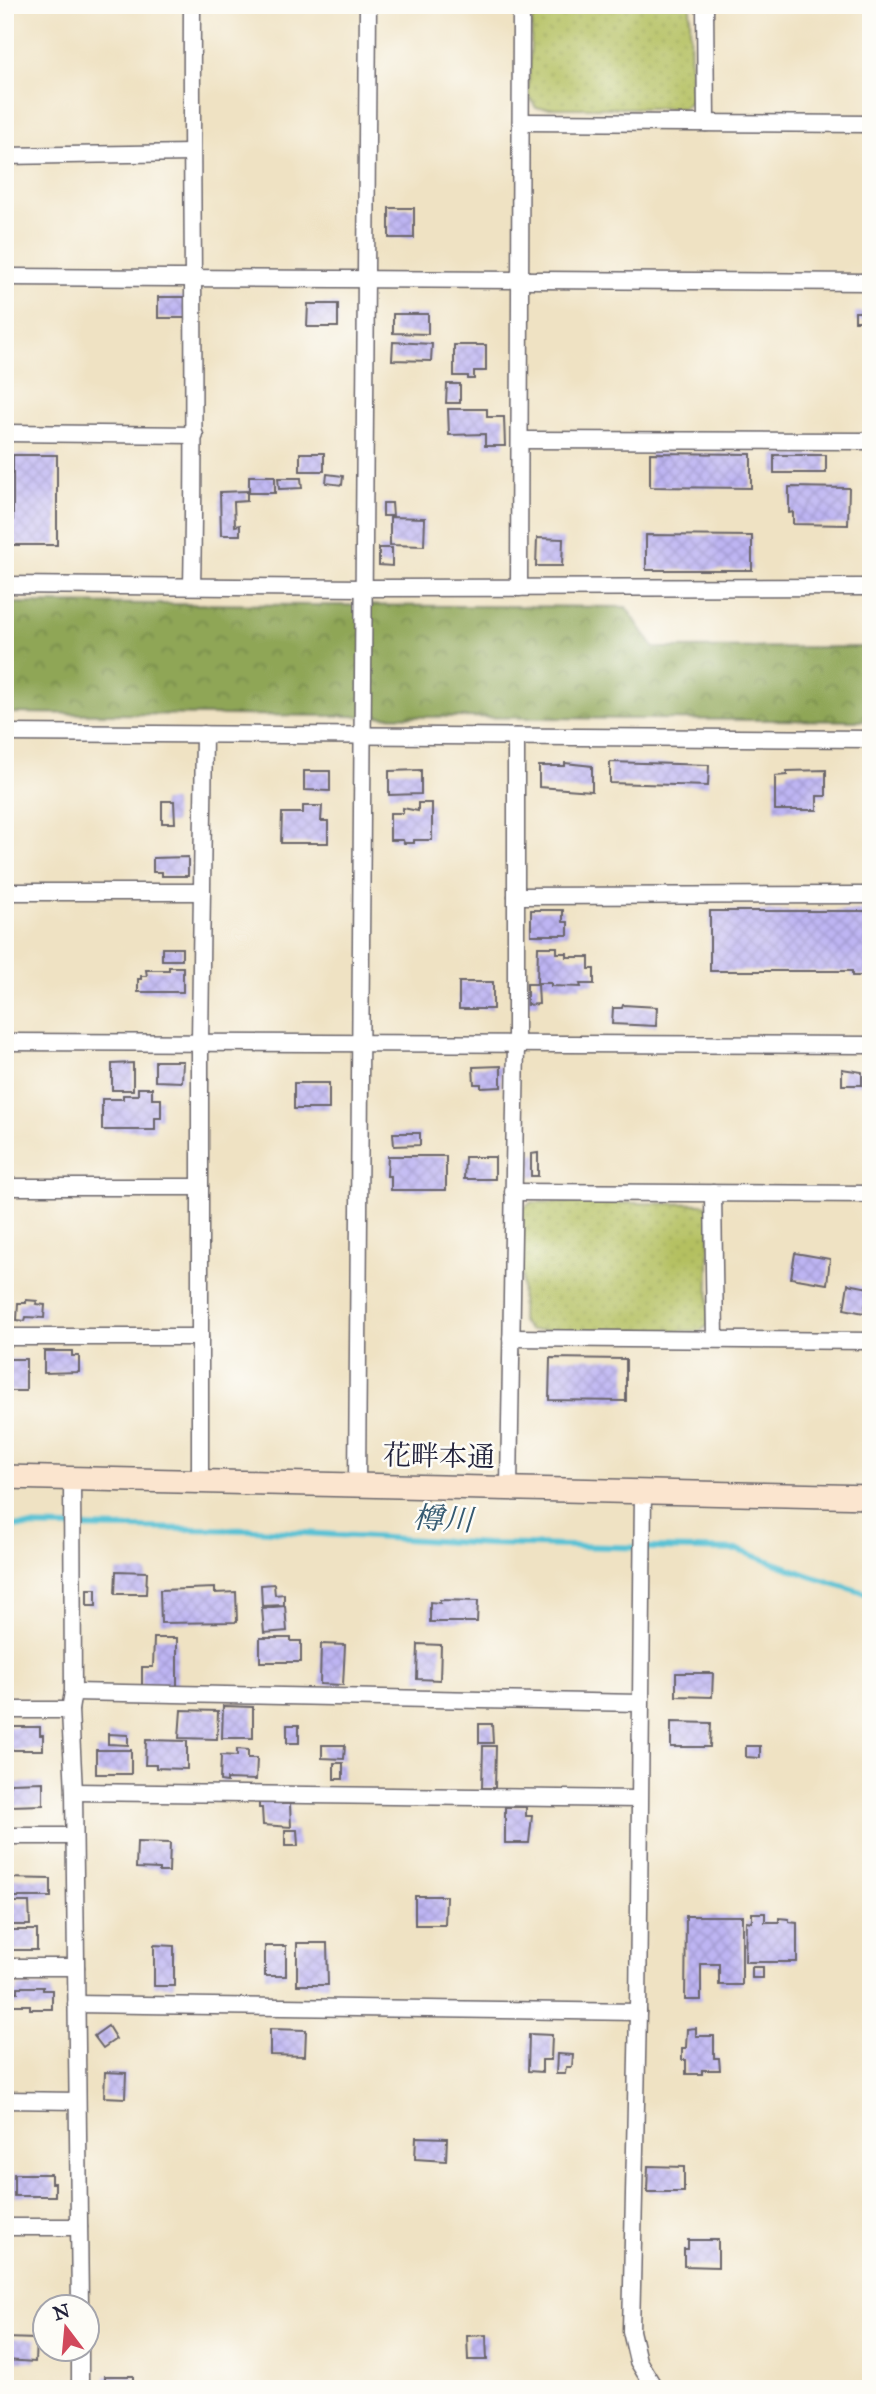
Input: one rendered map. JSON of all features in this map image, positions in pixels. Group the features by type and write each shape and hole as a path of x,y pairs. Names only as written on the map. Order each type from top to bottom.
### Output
{"street":[{"path":"192,5 195,435 192,586"},
{"path":"357,1484 368,5"},
{"path":"519,588 522,5"},
{"path":"705,5 706,123"},
{"path":"521,122 871,124"},
{"path":"5,156 191,153"},
{"path":"5,277 871,282"},
{"path":"5,433 195,435"},
{"path":"520,440 871,441"},
{"path":"5,585 364,588 871,587"},
{"path":"5,733 871,739"},
{"path":"200,1480 200,1042 204,734"},
{"path":"509,1488 516,1044 516,737"},
{"path":"5,892 202,892"},
{"path":"516,896 871,895"},
{"path":"5,1042 871,1045"},
{"path":"5,1187 200,1187"},
{"path":"513,1192 871,1194"},
{"path":"713,1193 715,1339"},
{"path":"5,1337 200,1337"},
{"path":"511,1338 871,1341"},
{"name":"花畔本通","path":"5,1476 871,1497"},
{"path":"72,1477 73,1692 70,1710 74,1792 80,2292"},
{"path":"643,1491 638,2012 631,2331 638,2361 655,2389"},
{"path":"73,1692 640,1703"},
{"path":"5,1710 70,1710"},
{"path":"74,1792 639,1799"},
{"path":"5,1836 74,1836"},
{"path":"5,1967 76,1967"},
{"path":"76,2004 638,2012"},
{"path":"5,2100 77,2101"},
{"path":"5,2227 79,2227"},
{"path":"80,2362 80,2389"}],"green space":[{"path":"533,5 690,5 691,101 684,108 536,108 528,94"},
{"path":"5,603 626,607 654,648 871,647 871,721 5,713"},
{"path":"532,1202 705,1204 710,1209 708,1325 701,1331 529,1330 521,1321 523,1209"}],"building":[{"path":"389,208 414,208 414,238 389,238"},
{"path":"158,297 189,297 188,318 158,318"},
{"path":"308,304 338,304 338,327 307,327"},
{"path":"855,312 871,312 871,321 855,321"},
{"path":"393,314 428,314 428,334 393,333"},
{"path":"393,342 432,344 431,361 392,360"},
{"path":"454,345 486,345 486,371 474,371 474,379 454,376"},
{"path":"447,384 460,384 460,403 446,403"},
{"path":"448,409 487,409 487,417 504,417 505,446 485,446 485,434 449,435"},
{"path":"300,453 324,453 324,471 300,471"},
{"path":"650,453 751,454 751,488 650,487"},
{"path":"13,455 57,455 57,545 13,545"},
{"path":"774,455 826,455 826,473 774,473"},
{"path":"327,474 343,476 342,485 326,483"},
{"path":"249,476 275,476 275,493 249,493"},
{"path":"278,478 301,478 302,488 279,489"},
{"path":"789,487 849,488 848,525 793,524 793,512 789,513"},
{"path":"247,491 247,501 234,502 235,526 240,525 240,535 221,535 220,492"},
{"path":"383,503 392,503 393,516 383,516"},
{"path":"390,517 425,518 424,546 390,545"},
{"path":"646,535 752,536 752,570 646,570"},
{"path":"537,538 563,539 562,566 536,566"},
{"path":"379,548 392,548 392,566 379,565"},
{"path":"610,762 709,765 708,786 610,783"},
{"path":"565,763 592,766 592,791 539,787 539,766 565,766"},
{"path":"421,770 421,794 389,795 389,771"},
{"path":"826,770 826,796 817,796 817,810 775,810 775,776 787,775 787,771"},
{"path":"304,771 330,771 330,791 304,790"},
{"path":"162,801 174,801 175,823 162,823"},
{"path":"418,803 432,803 432,840 404,843 403,840 390,840 390,813 403,813 403,808 418,811"},
{"path":"303,806 322,806 321,821 328,821 328,843 281,843 282,813 303,813"},
{"path":"188,857 188,876 162,876 162,872 153,872 153,858"},
{"path":"531,910 563,910 563,922 568,922 568,935 531,935"},
{"path":"710,911 871,911 870,976 852,976 852,971 710,971"},
{"path":"538,947 557,947 557,953 567,953 567,957 589,957 589,969 594,969 594,984 580,984 581,987 537,983"},
{"path":"162,948 182,948 182,960 162,960"},
{"path":"169,967 183,967 183,992 138,992 138,979 147,976 146,970 169,970"},
{"path":"459,982 493,982 493,1009 459,1009"},
{"path":"527,984 538,984 539,1004 527,1005"},
{"path":"623,1005 657,1007 656,1026 612,1024 613,1008 622,1008"},
{"path":"155,1061 183,1061 182,1082 155,1081"},
{"path":"133,1063 133,1090 112,1090 112,1064"},
{"path":"501,1066 501,1087 481,1088 481,1084 474,1084 473,1067"},
{"path":"842,1069 862,1072 862,1085 842,1085"},
{"path":"294,1083 329,1083 329,1109 294,1109"},
{"path":"138,1088 152,1088 152,1099 161,1099 161,1118 155,1118 155,1130 102,1130 102,1099 123,1099 123,1095 138,1095"},
{"path":"393,1133 420,1133 420,1145 394,1146"},
{"path":"538,1153 538,1176 531,1176 531,1154"},
{"path":"388,1156 446,1156 446,1190 391,1190 391,1176 387,1176"},
{"path":"465,1157 495,1157 495,1179 464,1179"},
{"path":"795,1253 830,1259 827,1284 791,1278"},
{"path":"848,1284 869,1288 864,1313 844,1309"},
{"path":"26,1300 45,1305 44,1318 26,1317 25,1321 17,1320 18,1303 26,1303"},
{"path":"44,1351 72,1351 72,1356 79,1356 79,1372 44,1373"},
{"path":"550,1358 626,1359 626,1401 549,1400"},
{"path":"6,1359 26,1359 26,1391 5,1391"},
{"path":"116,1571 147,1572 146,1594 115,1594"},
{"path":"274,1584 275,1595 284,1594 284,1605 262,1606 261,1585"},
{"path":"215,1588 215,1593 236,1592 237,1622 161,1623 160,1590"},
{"path":"87,1589 96,1589 96,1606 87,1606"},
{"path":"440,1600 478,1601 477,1622 430,1622 430,1602 440,1603"},
{"path":"285,1606 287,1631 264,1633 262,1608"},
{"path":"154,1638 177,1638 177,1687 142,1686 142,1667 153,1667"},
{"path":"260,1638 291,1638 291,1641 301,1641 301,1662 260,1662"},
{"path":"321,1644 345,1645 343,1685 320,1684"},
{"path":"418,1644 441,1645 440,1680 417,1679"},
{"path":"676,1673 713,1673 712,1697 676,1696"},
{"path":"223,1706 253,1707 253,1738 222,1738"},
{"path":"181,1710 218,1711 217,1739 179,1738"},
{"path":"671,1722 711,1723 710,1747 671,1747"},
{"path":"479,1724 492,1724 493,1743 479,1743"},
{"path":"287,1725 299,1725 299,1743 287,1743"},
{"path":"5,1727 40,1727 43,1750 5,1750"},
{"path":"108,1734 128,1735 128,1745 108,1744"},
{"path":"146,1740 187,1741 187,1769 145,1765"},
{"path":"322,1745 345,1745 344,1759 322,1758"},
{"path":"483,1746 496,1746 495,1788 482,1788"},
{"path":"746,1746 760,1746 760,1758 746,1757"},
{"path":"237,1749 248,1750 248,1758 257,1758 256,1780 220,1781 221,1755 237,1756"},
{"path":"96,1750 131,1750 131,1774 96,1774"},
{"path":"334,1763 343,1763 343,1779 334,1779"},
{"path":"43,1782 43,1805 10,1806 10,1783"},
{"path":"282,1798 282,1804 290,1804 291,1827 263,1825 259,1800"},
{"path":"505,1807 526,1807 526,1816 532,1816 529,1843 505,1843"},
{"path":"285,1830 297,1830 298,1846 285,1846"},
{"path":"137,1842 170,1843 169,1872 136,1868"},
{"path":"5,1878 51,1879 51,1897 5,1897"},
{"path":"415,1896 446,1896 445,1925 415,1925"},
{"path":"5,1902 29,1902 30,1925 5,1925"},
{"path":"752,1913 765,1913 765,1922 779,1922 779,1918 797,1923 797,1962 745,1962 746,1921 752,1922"},
{"path":"686,1916 742,1916 742,1985 719,1985 719,1964 701,1964 701,2000 685,2000"},
{"path":"5,1930 37,1930 37,1950 5,1950"},
{"path":"297,1943 327,1943 328,1985 297,1985"},
{"path":"154,1945 174,1946 174,1986 154,1986"},
{"path":"265,1946 286,1946 286,1976 265,1976"},
{"path":"752,1967 763,1967 763,1978 752,1978"},
{"path":"18,1987 43,1987 43,1990 52,1990 52,2009 9,2005 10,1992 18,1992"},
{"path":"108,2026 116,2039 103,2048 94,2036"},
{"path":"696,2028 696,2036 714,2036 714,2058 719,2058 720,2070 702,2070 702,2074 686,2074 686,2060 682,2060 682,2048 686,2048 687,2029"},
{"path":"270,2029 306,2030 305,2056 270,2055"},
{"path":"529,2034 552,2035 551,2060 542,2060 542,2072 528,2071"},
{"path":"557,2054 573,2055 572,2067 566,2067 565,2074 556,2074"},
{"path":"105,2072 126,2073 125,2098 104,2097"},
{"path":"416,2137 447,2138 446,2161 415,2159"},
{"path":"648,2166 684,2167 684,2192 647,2192"},
{"path":"14,2174 51,2174 51,2183 55,2183 55,2196 14,2196"},
{"path":"688,2240 718,2240 718,2267 684,2266 684,2249 688,2249"},
{"path":"486,2335 487,2360 468,2360 467,2336"},
{"path":"5,2338 32,2339 32,2362 5,2360"},
{"path":"105,2376 133,2376 133,2389 105,2389"}],"waterway":[{"name":"樽川","path":"5,1526 255,1530 487,1544 738,1550 871,1595"}]}
